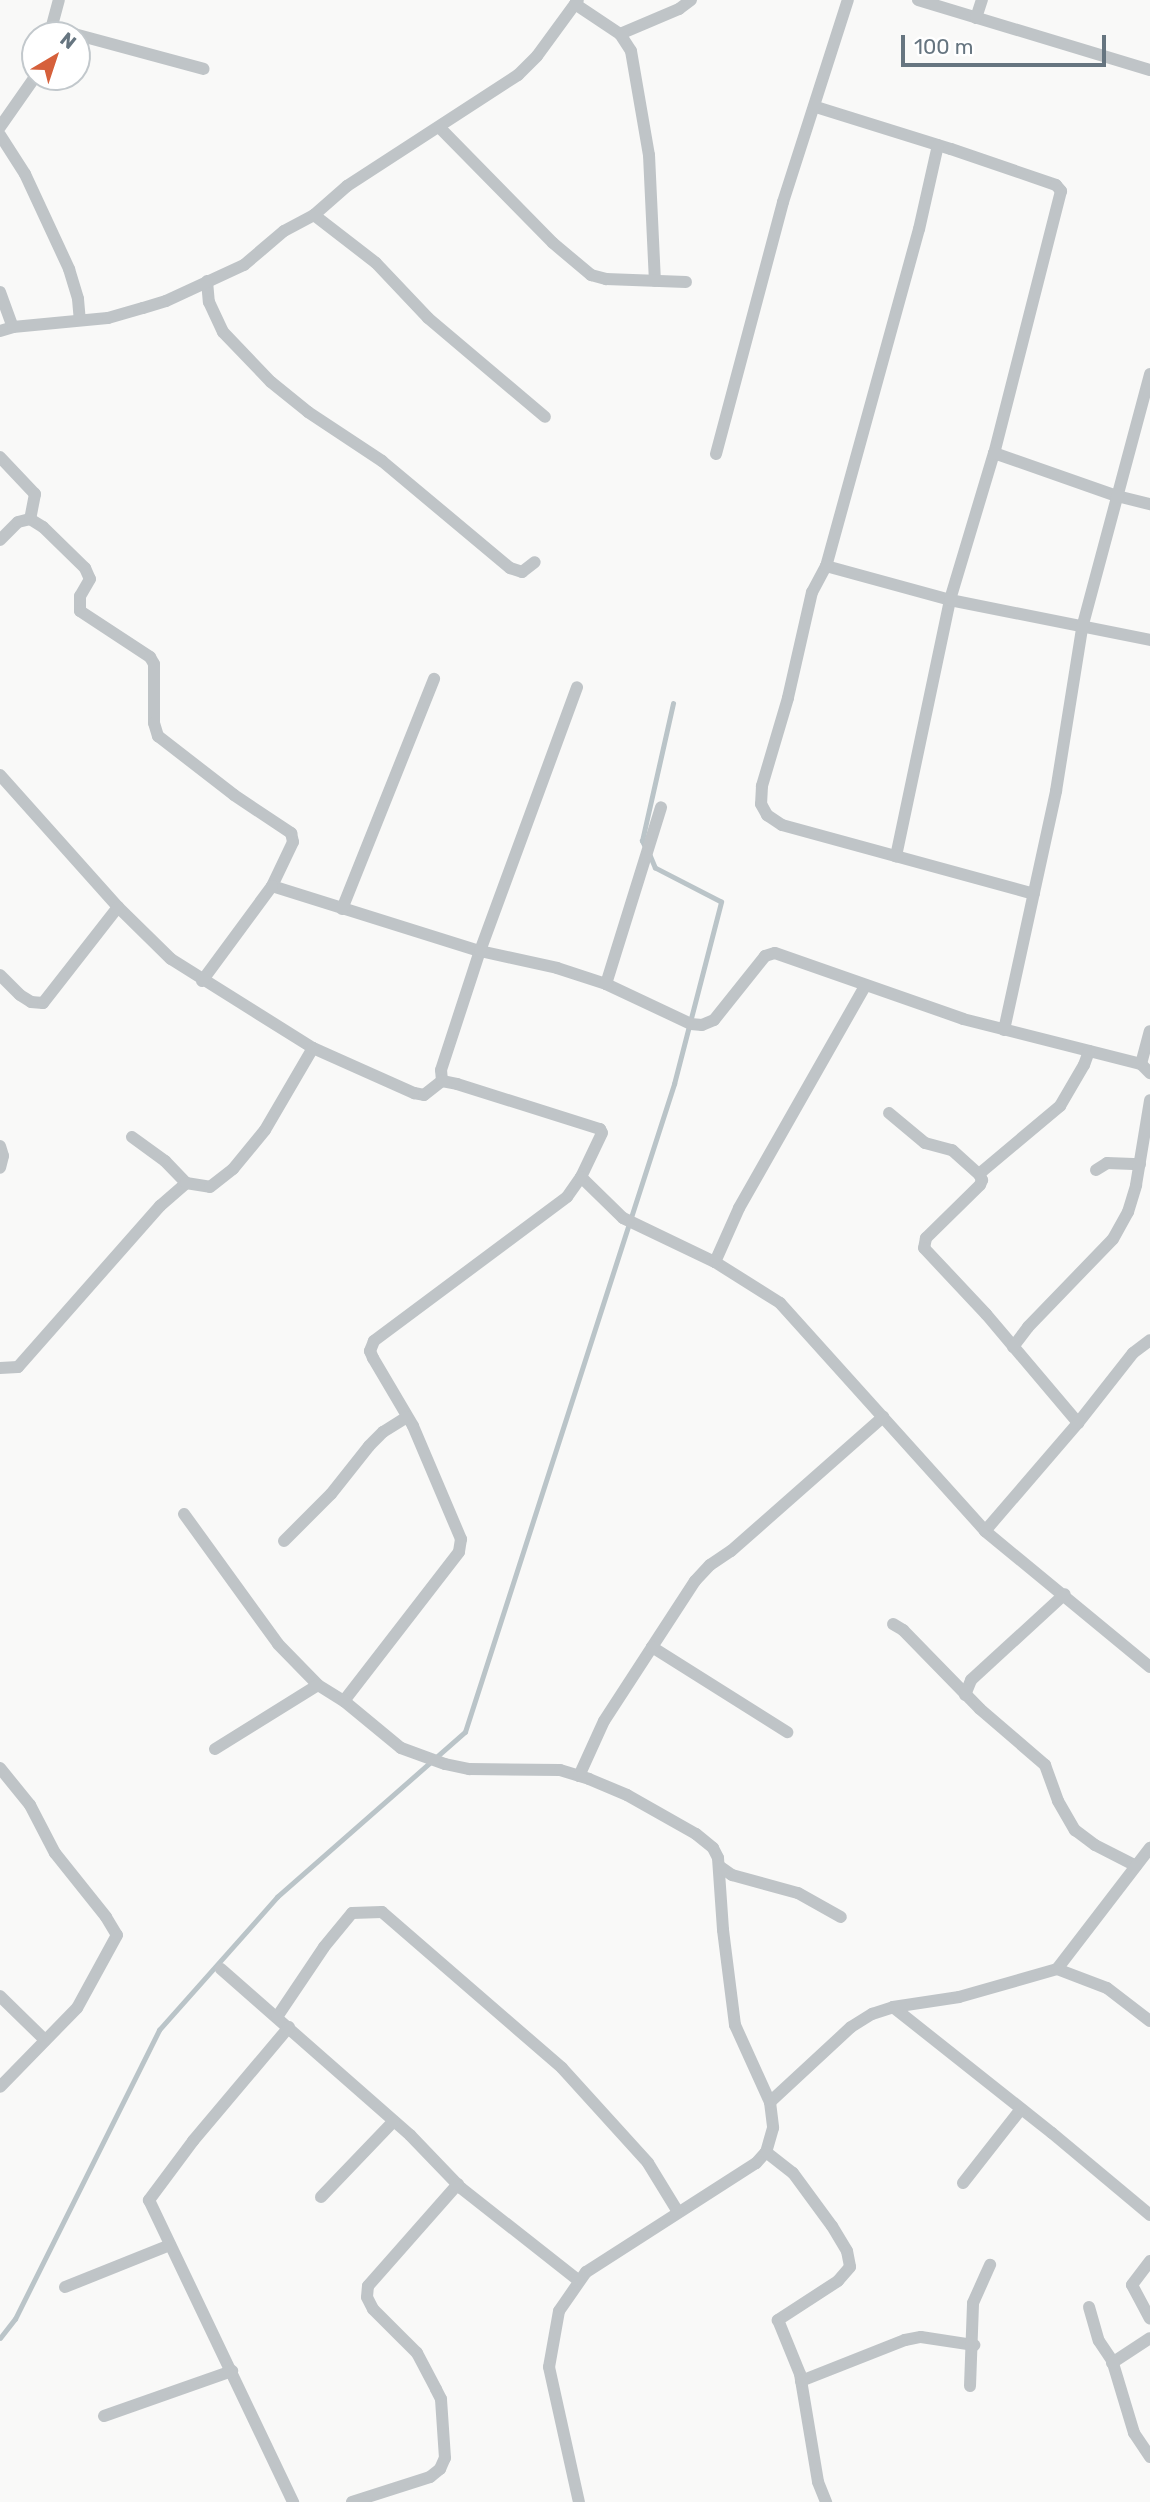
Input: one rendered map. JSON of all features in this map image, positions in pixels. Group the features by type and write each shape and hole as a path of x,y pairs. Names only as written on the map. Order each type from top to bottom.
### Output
{"street":[{"path":"54,21 59,0"},
{"path":"620,34 679,9 691,0"},
{"path":"716,454 783,202 849,0"},
{"path":"918,0 1150,70"},
{"path":"976,18 982,0"},
{"path":"0,331 13,327 108,318 166,301 251,260 284,231 314,215 346,186 440,128 518,75 577,2 620,34 633,57 649,155 655,281"},
{"path":"91,41 204,69"},
{"path":"0,127 25,91"},
{"path":"816,107 1056,185 1061,191 994,453 950,600 897,856"},
{"path":"440,128 579,267 599,278 686,282"},
{"path":"0,135 25,174 69,268 78,299 80,320"},
{"path":"939,145 919,229 825,566 812,592 788,698 762,786 761,804 766,815 782,825 1034,894"},
{"path":"314,215 376,263 428,318 544,417"},
{"path":"207,281 209,302 223,332 271,382 308,412 382,461 510,568 522,572 535,562"},
{"path":"0,292 13,327"},
{"path":"1004,1030 1056,791 1082,628 1150,374"},
{"path":"994,453 1117,496 1150,504"},
{"path":"0,457 35,494 30,519"},
{"path":"0,540 18,523 30,519"},
{"path":"30,519 43,527 88,573 90,579 80,596 80,611 150,657 154,664 154,723 158,736 234,795 291,833 293,842 272,886 202,981"},
{"path":"825,566 950,600 1150,640"},
{"path":"342,909 434,679"},
{"path":"442,1081 440,1070 480,951 577,687"},
{"path":"0,775 118,907 171,959 202,981 313,1048 414,1093 424,1095 442,1081"},
{"path":"606,984 661,807"},
{"path":"272,886 480,951 557,968 606,984 680,1021 702,1025 714,1020 765,956 775,953 865,986 1004,1030 1145,1068 1150,1031"},
{"path":"0,975 30,1002 43,1003 118,907"},
{"path":"715,1262 739,1208 865,986"},
{"path":"132,1137 164,1161 186,1183 210,1187 233,1170 265,1130 313,1048"},
{"path":"979,1174 1060,1106 1084,1066 1089,1051"},
{"path":"344,1702 459,1552 459,1528 407,1417 370,1351 374,1341 567,1197 581,1177 602,1133 597,1127 442,1081"},
{"path":"1013,1347 1028,1327 1113,1239 1128,1212 1140,1164 1150,1100"},
{"path":"889,1113 925,1143 952,1150 979,1174 982,1180 980,1185 926,1238 924,1248 1078,1423"},
{"path":"0,1146 3,1156 0,1168"},
{"path":"1096,1170 1107,1163 1140,1164"},
{"path":"581,1177 623,1218 715,1262 779,1303 985,1531 1065,1594 1150,1667"},
{"path":"0,1368 18,1367 160,1206 186,1183"},
{"path":"985,1531 1078,1423 1133,1353 1150,1340"},
{"path":"284,1541 331,1494 369,1446 407,1417"},
{"path":"579,1776 604,1721 695,1581 710,1565 731,1550 883,1417"},
{"path":"184,1514 254,1614 318,1685 344,1702 401,1748 445,1764 469,1769 560,1770 579,1776 627,1795 696,1834 713,1848 719,1866 723,1930 735,2025 770,2102 773,2128 766,2152 756,2163 612,2253 579,2281 559,2311 549,2367 579,2502"},
{"path":"965,1695 971,1680 1065,1594"},
{"path":"893,1624 903,1630 965,1695 1045,1765 1058,1801 1075,1830 1095,1845 1136,1866"},
{"path":"652,1647 787,1732"},
{"path":"954,1684 971,1680"},
{"path":"215,1749 318,1685"},
{"path":"0,1768 30,1805 55,1853 106,1917 117,1936 77,2008 0,2087"},
{"path":"770,2102 850,2027 872,2014 893,2007 959,1997 1057,1969 1148,1854"},
{"path":"719,1866 732,1875 798,1893 841,1917"},
{"path":"277,2017 324,1947 352,1913 382,1912 562,2068 648,2162 678,2212"},
{"path":"221,1969 394,2120 458,2184 579,2281"},
{"path":"1057,1969 1107,1988 1150,2021"},
{"path":"0,1996 45,2040"},
{"path":"893,2007 1150,2215"},
{"path":"289,2027 149,2196 293,2502"},
{"path":"963,2183 1021,2109"},
{"path":"321,2197 394,2120"},
{"path":"766,2152 793,2173 842,2243 850,2267 838,2281 779,2316 801,2381 818,2482 826,2502"},
{"path":"352,2502 430,2477 440,2469 445,2458 441,2399 417,2353 373,2309 367,2297 368,2286 458,2184"},
{"path":"65,2287 170,2245"},
{"path":"1150,2261 1132,2285 1150,2319"},
{"path":"970,2386 974,2346 973,2303 989,2265"},
{"path":"1089,2307 1098,2341 1112,2363 1134,2433 1150,2457"},
{"path":"801,2381 850,2358 905,2340 921,2337 974,2346"},
{"path":"1112,2363 1150,2338"},
{"path":"104,2416 232,2371"}],"waterway":[{"path":"646,849 642,841 673,703"},
{"path":"0,2338 15,2319 159,2030 277,1897 465,1732 674,1084 721,902 655,868 650,856"}]}
